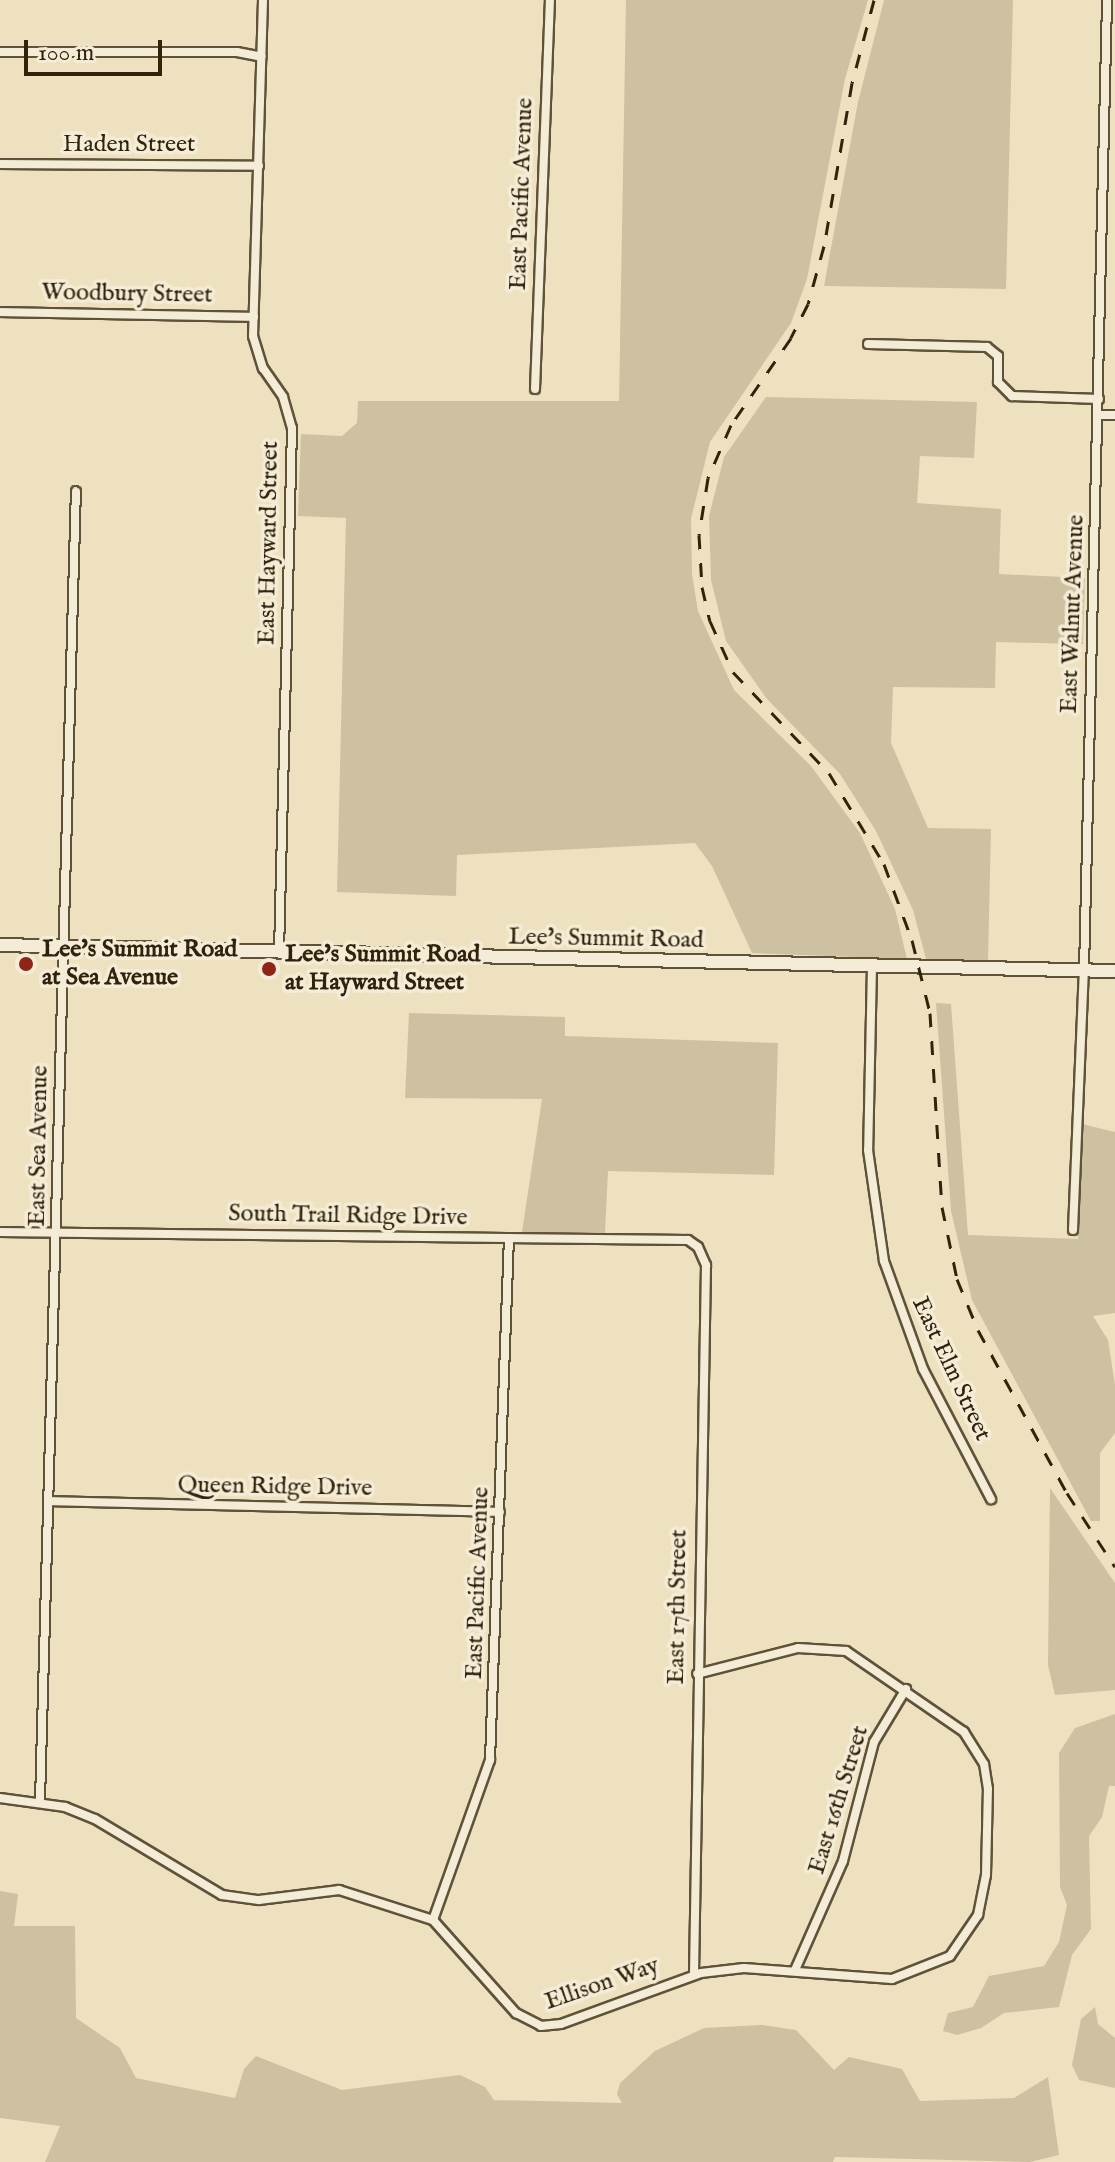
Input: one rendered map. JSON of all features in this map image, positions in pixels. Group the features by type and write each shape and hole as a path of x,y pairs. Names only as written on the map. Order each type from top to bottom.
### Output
{"main road":[{"name":"Lee's Summit Road","path":"0,945 1115,971"}],"street":[{"name":"East Hayward Street","path":"263,0 255,353 283,397 292,428 279,953"},
{"name":"East Pacific Avenue","path":"535,389 550,0"},
{"name":"East Walnut Avenue","path":"1073,1230 1084,970 1107,0"},
{"path":"0,52 237,52 262,57"},
{"name":"Haden Street","path":"0,164 259,166"},
{"path":"1103,198 1115,198"},
{"name":"Woodbury Street","path":"0,312 254,317"},
{"path":"868,344 987,347 998,356 998,382 1012,396 1099,399"},
{"path":"1099,415 1115,415"},
{"name":"East Sea Avenue","path":"40,1801 76,491"},
{"name":"East Elm Street","path":"872,966 868,1150 884,1261 923,1369 991,1499"},
{"name":"South Trail Ridge Drive","path":"0,1232 509,1238 694,1244"},
{"name":"East Pacific Avenue","path":"433,1920 490,1760 509,1238"},
{"name":"East 17th Street","path":"694,1244 706,1265 694,1975"},
{"name":"Queen Ridge Drive","path":"49,1501 500,1512"},
{"path":"697,1674 798,1648 825,1647 861,1656 906,1689"},
{"name":"Ellison Way","path":"433,1920 516,2013 541,2026 561,2024 694,1975 744,1968 892,1979 950,1956 967,1936 984,1897 988,1789 980,1756 964,1732 906,1689"},
{"name":"East 16th Street","path":"795,1970 843,1861 874,1742 906,1689"},
{"path":"0,1798 40,1801 95,1819 214,1893 259,1900 339,1890 433,1920"}],"shaded area":[{"path":"626,0 868,0 845,79 807,279 791,323 710,442 691,519 692,574 698,611 734,690 811,766 860,833 895,909 907,959 752,953 712,866 695,843 457,855 456,896 337,892 346,518 298,516 301,434 342,436 357,423 358,401 619,401"},
{"path":"884,0 1013,0 1006,289 824,286 858,102"},
{"path":"766,397 977,402 974,458 920,456 917,503 1001,509 999,574 1085,578 1083,644 996,642 995,688 893,687 891,743 928,828 991,829 988,961 926,959 913,910 876,831 840,774 767,699 726,641 711,580 709,516 724,457"},
{"path":"936,1003 951,1004 968,1235 1078,1239 1082,1124 1115,1132 1115,1313 1093,1316 1108,1340 1115,1385 1115,1433 1100,1453 1100,1521 1091,1521 972,1300 951,1211"},
{"path":"409,1013 565,1017 565,1036 778,1043 774,1175 608,1171 605,1233 522,1232 542,1099 405,1098"},
{"path":"1050,1488 1115,1583 1115,1690 1055,1695 1048,1665"},
{"path":"1115,1714 1115,1786 1109,1786 1102,1817 1089,1836 1091,1929 1072,1955 1059,2007 1004,2013 981,2028 957,2035 943,2031 948,2013 973,2007 989,1976 1044,1966 1059,1942 1067,1905 1060,1887 1059,1753 1075,1728"},
{"path":"0,1891 18,1894 14,1926 75,1926 76,2018 120,2048 136,2078 235,2098 244,2069 256,2056 342,2090 460,2075 485,2087 494,2100 622,2103 617,2094 620,2083 655,2051 704,2028 762,2025 796,2030 834,2070 849,2057 902,2069 920,2101 1014,2098 1048,2077 1059,2155 1030,2162 835,2157 833,2162 45,2162 60,2126 0,2118"},
{"path":"1095,2007 1098,2024 1115,2038 1115,2088 1079,2080 1072,2065 1081,2019"}],"railway":[{"path":"874,0 852,83 824,246 808,304 791,338 731,425 708,478 699,535 702,587 710,621 733,672 829,773 884,864 912,940 930,1013 942,1207 957,1279 978,1330 1067,1493 1115,1567"}],"place":[{"name":"Lee's Summit Road at Sea Avenue","path":"26,964"},
{"name":"Lee's Summit Road at Hayward Street","path":"269,969"}]}
